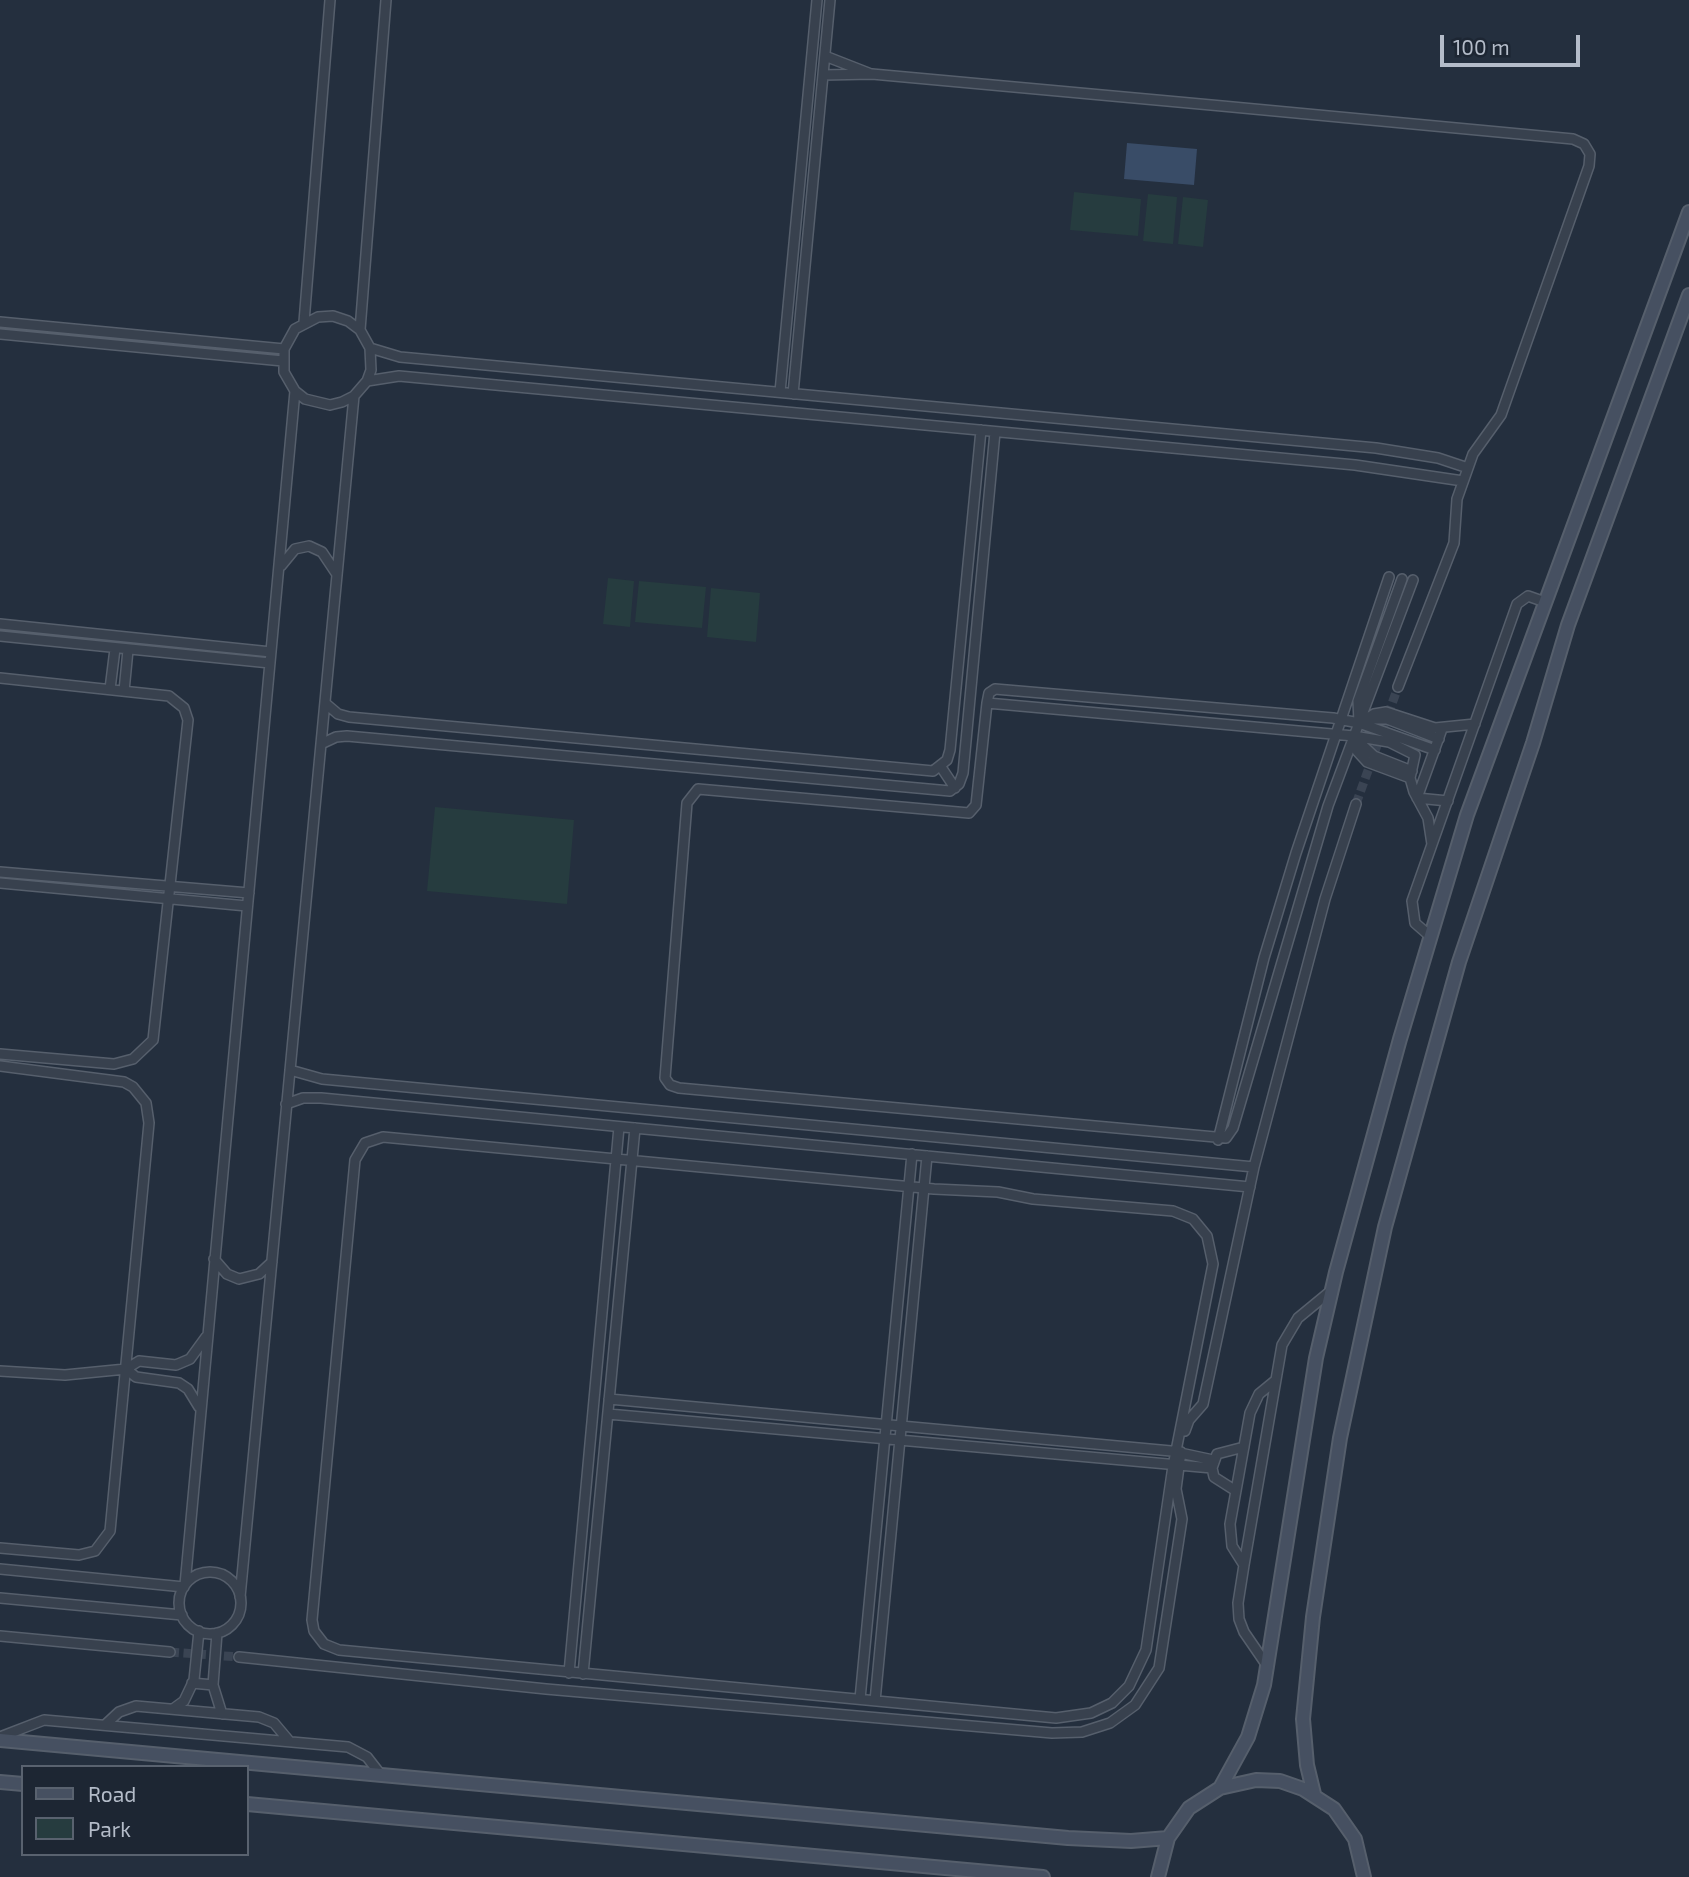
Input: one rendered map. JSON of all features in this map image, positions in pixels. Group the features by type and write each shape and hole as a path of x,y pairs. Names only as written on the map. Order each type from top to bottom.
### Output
{"main road":[{"path":"1220,1788 1248,1737 1268,1667 1301,1437 1332,1290 1467,815 1689,212"},
{"path":"1314,1794 1307,1765 1303,1719 1315,1595 1340,1438 1385,1227 1459,962 1533,743 1568,625 1689,295"},
{"path":"0,1739 1068,1838 1131,1841 1168,1838"},
{"path":"1158,1877 1168,1838 1189,1808 1220,1788 1243,1781 1268,1780 1292,1784 1314,1794 1334,1810 1349,1829 1359,1851 1364,1877"},
{"path":"0,1782 21,1784"},
{"path":"248,1804 1043,1877"}],"street":[{"path":"304,323 330,0"},
{"path":"360,330 386,0"},
{"path":"780,392 817,0"},
{"path":"793,394 830,0"},
{"path":"825,56 872,74"},
{"path":"823,75 872,74 1573,139 1584,144 1590,154 1589,166 1496,425 1475,448 1456,505 1454,543 1398,687"},
{"path":"318,317 348,321 360,330 370,348 371,370 367,381 354,396 342,402 317,404 295,391 284,372 284,349 288,338 304,323 318,317"},
{"path":"0,321 284,349"},
{"path":"0,334 283,360"},
{"path":"370,348 400,356 1393,451 1438,458 1468,468"},
{"path":"529,388 531,369"},
{"path":"367,381 399,376 1391,470 1463,481"},
{"path":"182,1615 180,1601 185,1586 295,391"},
{"path":"0,1598 182,1615 199,1631 217,1633 236,1619 354,396"},
{"path":"910,424 912,404"},
{"path":"1112,443 1114,424"},
{"path":"325,703 343,716 926,771 941,767 950,750 981,430"},
{"path":"321,744 341,736 892,788 944,792 955,788 963,773 995,432"},
{"path":"1391,470 1393,451"},
{"path":"279,570 295,549 309,546 322,552 337,574"},
{"path":"1218,1140 1239,1050 1288,879 1390,578"},
{"path":"1359,723 1358,701 1402,579"},
{"path":"1413,580 1359,723 1354,736 1324,819 1231,1132 1218,1140 679,1088 670,1085 665,1078 663,1069 687,803 692,793 705,789 968,813 976,805 989,693 999,689 1341,719 1359,723 1435,750"},
{"path":"1431,937 1415,923 1411,906 1432,844 1519,601 1528,596 1545,601"},
{"path":"0,624 271,652"},
{"path":"0,636 270,663"},
{"path":"110,689 115,649"},
{"path":"124,691 128,650"},
{"path":"0,678 169,696 180,703 187,714 156,1031 141,1054 114,1064 0,1054"},
{"path":"987,703 1377,739 1412,751 1416,757 1411,775 1417,798 1428,818 1432,844"},
{"path":"1359,723 1374,714 1386,712 1441,734 1475,724"},
{"path":"453,746 455,727"},
{"path":"1417,798 1441,734"},
{"path":"1354,736 1355,746 1363,759 1411,775"},
{"path":"1327,763 1342,769"},
{"path":"941,767 955,788"},
{"path":"892,788 894,768"},
{"path":"1417,798 1448,801"},
{"path":"1178,1453 1185,1427 1203,1404 1254,1167 1325,899 1356,804"},
{"path":"0,872 249,893"},
{"path":"0,883 170,901 247,906"},
{"path":"1239,1050 1255,1056"},
{"path":"0,1066 124,1082 133,1087 146,1103 149,1123 111,1523 106,1539 95,1551 79,1556 0,1548"},
{"path":"290,1070 314,1078 1254,1167"},
{"path":"467,1113 468,1093"},
{"path":"286,1104 303,1098 321,1098 1250,1187"},
{"path":"756,1139 757,1120"},
{"path":"569,1673 619,1126"},
{"path":"583,1674 635,1128"},
{"path":"383,1137 632,1160 923,1188 963,1189 1033,1199 1173,1211 1199,1224 1210,1242 1213,1264 1144,1657 1134,1680 1112,1703 1091,1713 1068,1718 569,1673 334,1649 324,1644 314,1631 315,1593 355,1160 359,1149 371,1139 383,1137"},
{"path":"1092,1172 1093,1152"},
{"path":"860,1699 912,1154"},
{"path":"875,1701 927,1156"},
{"path":"214,1259 227,1274 239,1279 259,1275 272,1262"},
{"path":"1268,1667 1244,1632 1239,1619 1238,1603 1244,1565 1276,1380 1287,1332 1305,1310 1332,1290"},
{"path":"0,1371 58,1375 126,1369 136,1361 164,1364 186,1362 207,1336"},
{"path":"163,1379 161,1373 164,1364"},
{"path":"126,1369 135,1377 163,1379 183,1385 200,1408"},
{"path":"1244,1565 1235,1553 1230,1539 1236,1491 1252,1406 1264,1388 1276,1380"},
{"path":"609,1399 1178,1453 1213,1464"},
{"path":"608,1414 1176,1465 1213,1464"},
{"path":"1236,1491 1214,1477 1213,1464 1220,1453 1244,1447"},
{"path":"239,1657 546,1689 1052,1733 1082,1732 1110,1723 1135,1705 1159,1668 1182,1520 1176,1489 1176,1465"},
{"path":"579,1560 594,1562"},
{"path":"0,1569 185,1586 199,1574 217,1573 232,1581 240,1597"},
{"path":"171,1709 184,1701 192,1683 199,1631"},
{"path":"217,1633 213,1685 222,1714"},
{"path":"0,1636 170,1652"},
{"path":"192,1683 213,1685"},
{"path":"105,1726 130,1707 171,1709 267,1719 290,1742"},
{"path":"0,1739 39,1720 290,1742 355,1749 367,1757 381,1775"}],"green space":[{"path":"1074,192 1141,199 1138,236 1070,230"},
{"path":"1148,194 1177,197 1173,244 1143,241"},
{"path":"1183,197 1208,200 1203,247 1178,244"},
{"path":"608,578 634,581 630,627 603,624"},
{"path":"639,581 706,587 702,628 635,622"},
{"path":"711,588 760,593 756,642 707,637"},
{"path":"435,807 574,820 567,904 427,891"}],"water":[{"path":"1127,143 1197,149 1194,185 1124,179"}],"tunnel":[{"path":"1356,804 1398,687"},
{"path":"170,1652 239,1657"}]}
